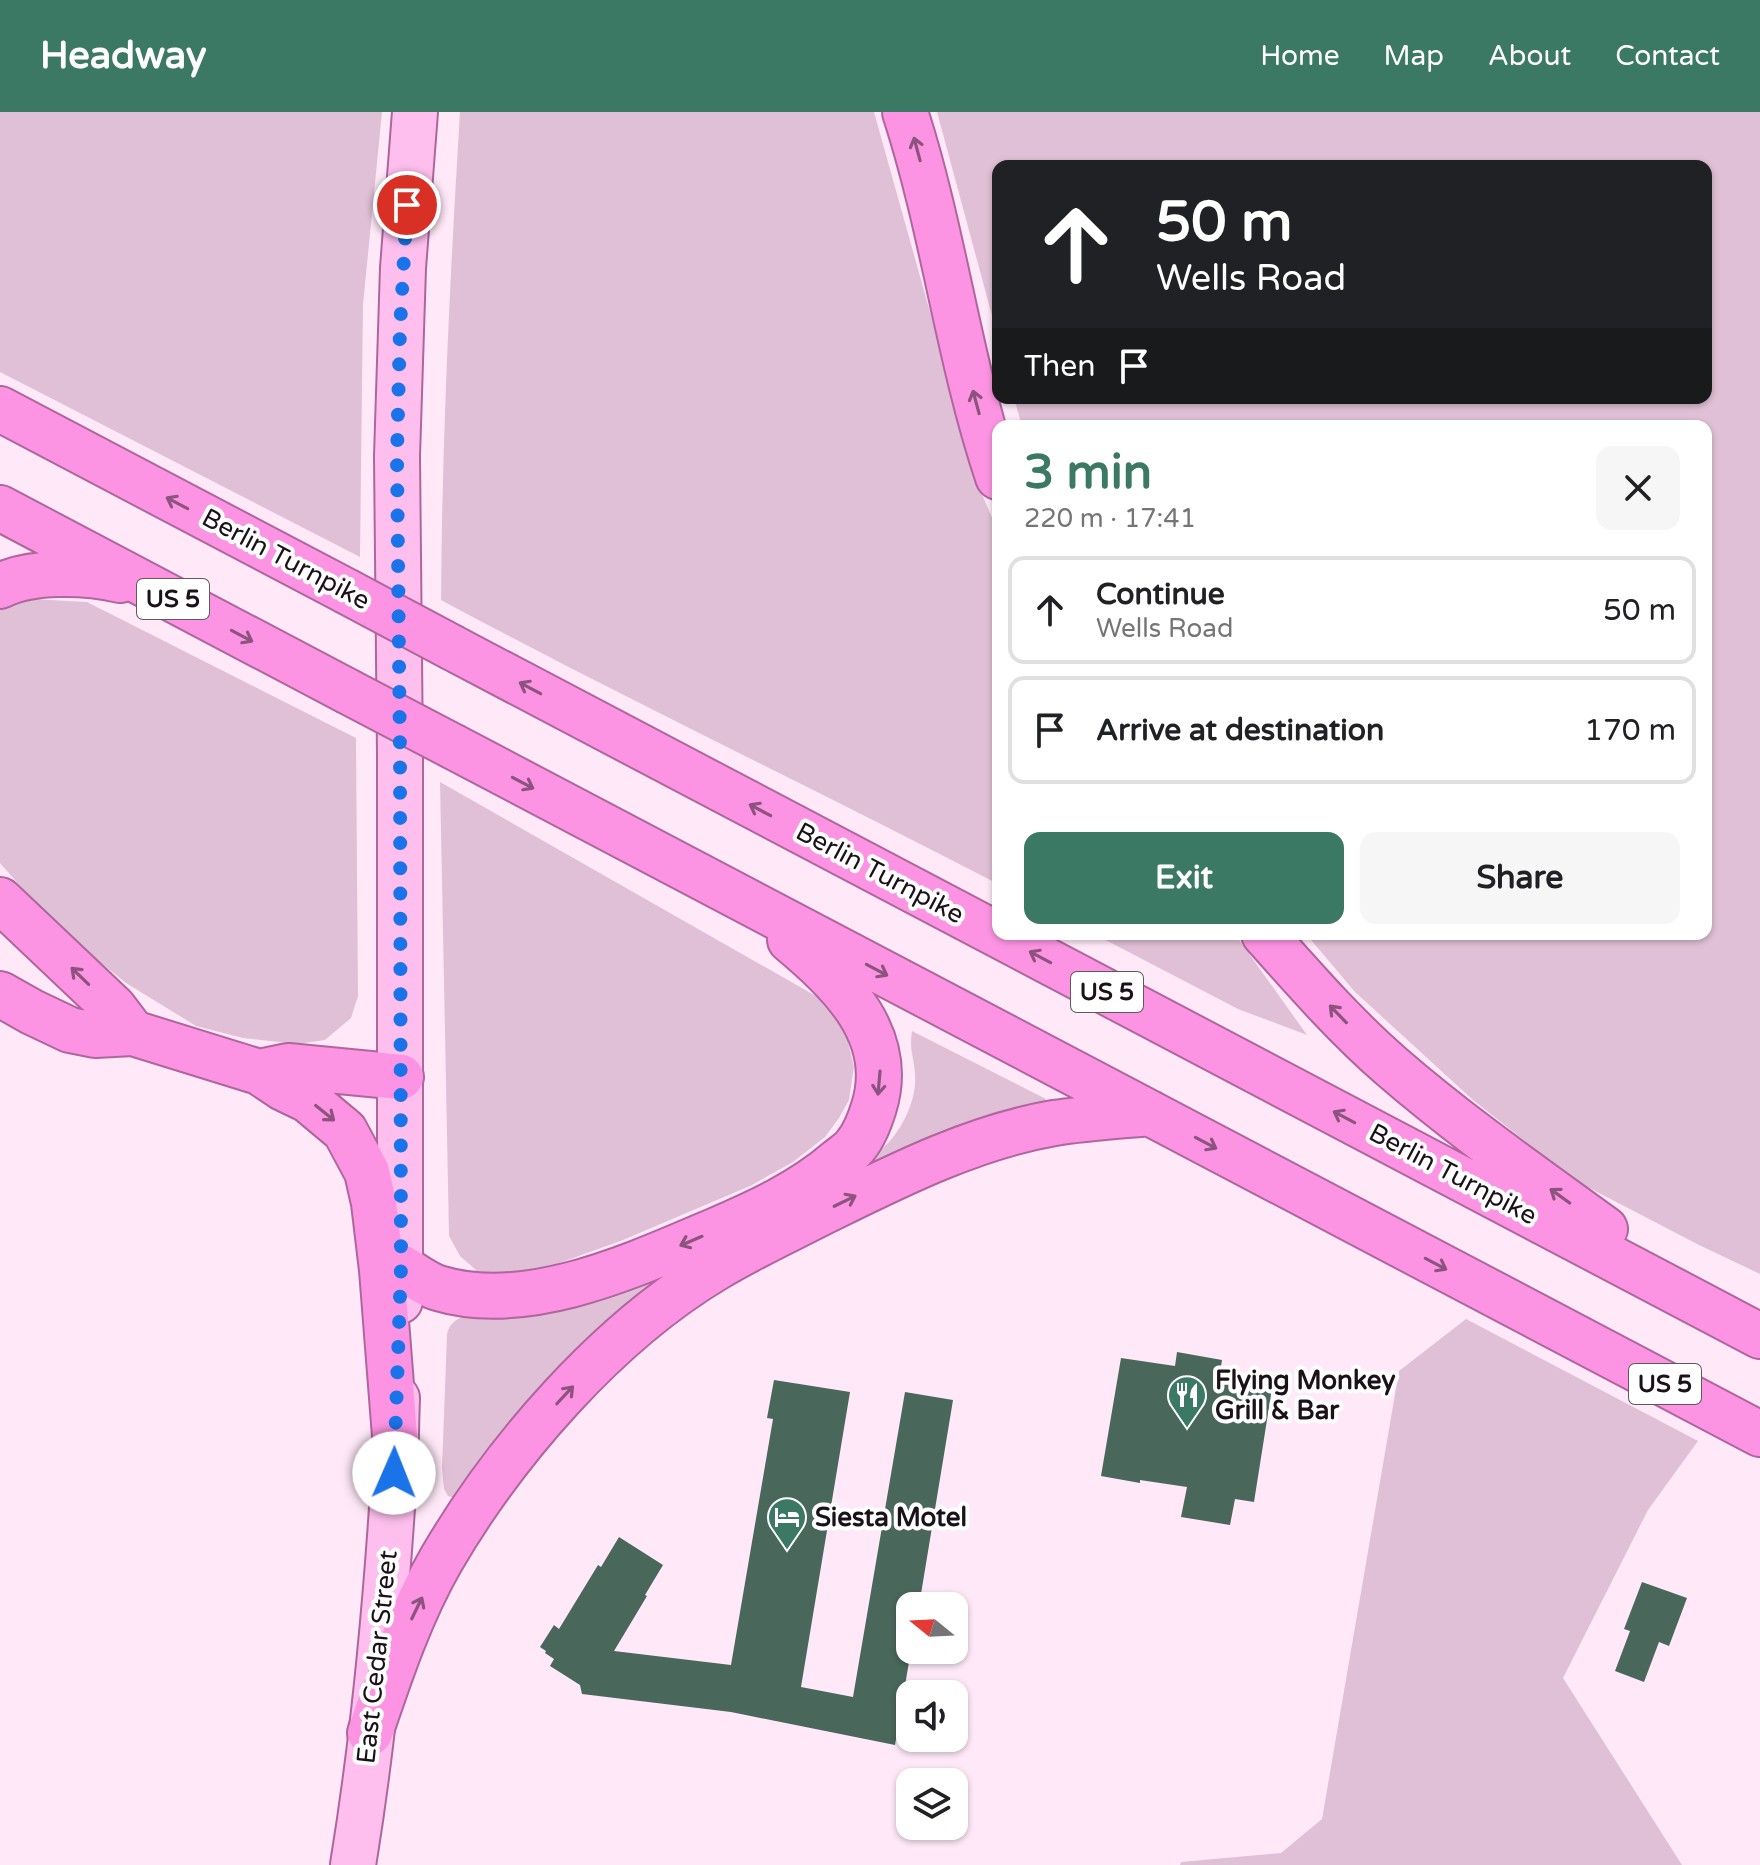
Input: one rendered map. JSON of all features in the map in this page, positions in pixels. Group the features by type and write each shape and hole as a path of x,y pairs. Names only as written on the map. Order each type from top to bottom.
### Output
{"highway":[{"path":"905,112 928,193 972,389 992,457"},
{"name":"Berlin Turnpike","path":"0,409 992,932"},
{"name":"US 5","path":"0,508 1760,1434"},
{"path":"0,586 37,576 75,574 115,579 157,590"},
{"path":"370,1733 392,1668 440,1562 471,1513 541,1421 604,1356 668,1300 794,1210 826,1172 855,1147 870,1121 878,1094 880,1062 872,1034 857,1007 802,950 736,895"},
{"path":"0,900 114,1008 133,1033"},
{"name":"Berlin Turnpike","path":"1007,940 1748,1330"},
{"path":"1270,940 1345,1022 1390,1065 1487,1143 1748,1330"},
{"path":"0,994 70,1030 95,1035 133,1033 259,1072 308,1100 345,1131 367,1172 374,1203 395,1436"},
{"path":"259,1072 288,1066 401,1077"},
{"path":"401,1267 435,1287 473,1296 554,1289 646,1260 743,1219 794,1210 1008,1135 1052,1124 1150,1113"}],"main road":[{"name":"East Cedar Street","path":"353,1865 385,1605 394,1473 401,1267 397,456 402,283 415,112"}],"shaded area":[{"path":"0,112 382,112 363,305 360,557 0,372"},
{"path":"460,112 874,112 979,487 992,518 992,881 441,600"},
{"path":"937,112 1760,112 1760,1274 1574,1180 1473,1100 1355,992 1311,940 1712,940 1712,420 1020,420 1016,404 1712,404 1712,160 992,160 992,316"},
{"path":"32,599 87,602 356,738 358,996 351,1018 325,1040 298,1044 243,1038 196,1026 126,983 55,926 0,863 0,607"},
{"path":"440,782 830,1004 845,1029 854,1067 849,1100 825,1137 793,1162 750,1186 623,1240 554,1265 497,1275 477,1271 460,1256 449,1236"},
{"path":"1106,940 1239,940 1307,1035 1238,1009"},
{"path":"912,1031 1046,1099 1043,1106 855,1171 888,1143 908,1111 915,1083"},
{"path":"718,1242 461,1500 448,1496 444,1489 442,1468 447,1334 454,1322 465,1316 493,1314"},
{"path":"1466,1319 1698,1441 1648,1510 1563,1678 1682,1865 1180,1865 1181,1862 1281,1853 1322,1819 1399,1371"}],"building":[{"name":"Flying Monkey Grill & Bar","path":"1177,1352 1222,1360 1220,1373 1273,1382 1254,1502 1235,1499 1230,1525 1181,1517 1187,1487 1101,1476 1121,1358 1175,1366"},
{"name":"Siesta Motel","path":"774,1380 850,1392 801,1687 853,1697 905,1392 953,1400 921,1592 896,1592 896,1664 909,1664 906,1680 896,1680 895,1745 731,1712 582,1694 580,1685 550,1666 554,1659 540,1647 554,1625 559,1629 619,1537 663,1565 614,1651 731,1665 773,1419 767,1418"},
{"path":"1642,1582 1687,1598 1669,1646 1659,1642 1644,1682 1615,1671 1630,1631 1624,1629"}],"place":[{"name":"Flying Monkey Grill & Bar","path":"1187,1429"},
{"name":"Siesta Motel","path":"787,1551"}],"route":[{"path":"394,1473 401,1267 397,456 407,205"}]}
